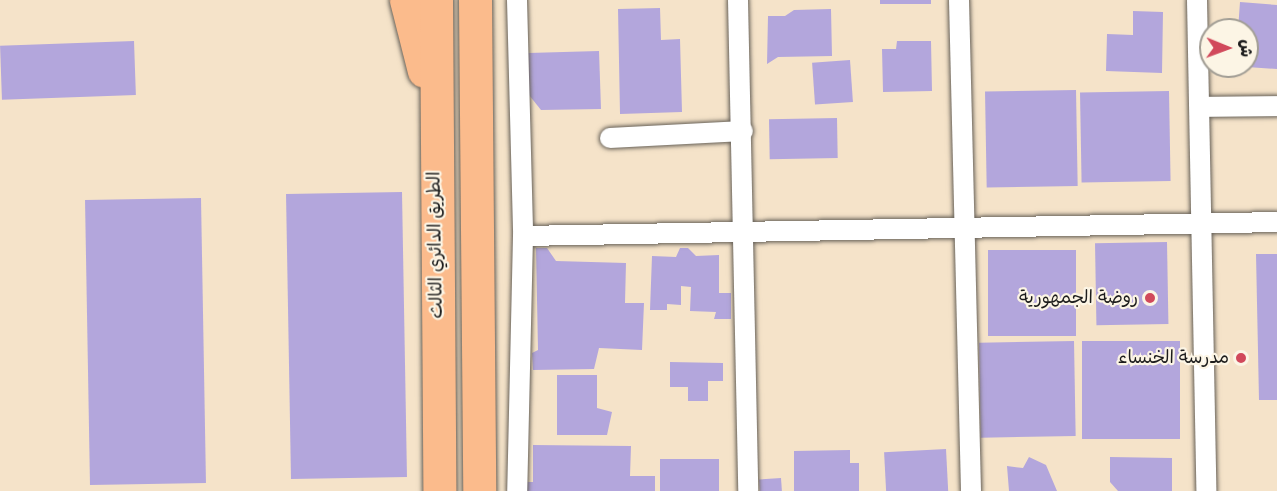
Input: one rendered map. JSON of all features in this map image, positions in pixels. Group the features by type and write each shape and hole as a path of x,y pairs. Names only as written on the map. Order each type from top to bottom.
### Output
{"highway":[{"path":"406,0 435,118"},
{"name":"الطريق الدائري الثالث","path":"436,0 439,491"},
{"path":"476,0 479,491"}],"street":[{"path":"517,0 523,236 518,491"},
{"path":"738,0 743,131 748,491"},
{"path":"959,0 970,491"},
{"path":"1197,0 1206,491"},
{"path":"1200,107 1277,106"},
{"path":"610,138 743,131"},
{"path":"523,236 965,231 1277,222"}],"building":[{"path":"880,0 931,0 931,4 880,4"},
{"path":"1240,2 1277,5 1277,69 1259,68 1259,18 1239,18"},
{"path":"660,8 661,40 680,39 682,112 620,114 618,9"},
{"path":"831,9 832,56 778,57 767,64 768,16 785,16 794,10"},
{"path":"1133,11 1163,12 1162,73 1106,71 1107,34 1133,35"},
{"path":"134,41 136,95 2,100 0,46"},
{"path":"897,41 931,41 932,91 883,92 882,49 896,49"},
{"path":"599,51 601,109 541,110 529,95 528,53"},
{"path":"850,60 853,102 815,105 812,63"},
{"path":"1076,90 1078,186 987,188 985,92"},
{"path":"1169,91 1171,181 1082,183 1080,93"},
{"path":"837,118 838,158 770,159 769,119"},
{"path":"402,192 407,477 291,479 286,194"},
{"path":"201,198 206,483 90,485 85,200"},
{"path":"1167,242 1168,324 1096,325 1095,243"},
{"path":"536,248 547,248 556,261 626,263 625,303 644,303 642,350 599,348 594,369 533,370 532,353 538,350"},
{"path":"680,248 688,248 696,256 719,255 719,293 731,293 731,319 714,319 716,312 690,311 691,287 681,286 681,305 667,304 667,310 650,310 652,256 676,257"},
{"path":"988,250 1076,250 1076,336 988,336"},
{"path":"1256,254 1277,254 1277,400 1259,400"},
{"path":"1074,341 1076,436 981,438 979,343"},
{"path":"1082,341 1180,341 1180,439 1082,439"},
{"path":"670,362 723,363 723,381 708,381 708,401 688,401 688,387 670,387"},
{"path":"557,375 597,375 597,408 612,412 607,435 557,435"},
{"path":"533,445 631,446 630,476 655,476 655,491 523,491 523,482 533,482"},
{"path":"946,449 948,491 886,491 884,452"},
{"path":"850,450 850,463 859,463 859,491 794,491 794,451"},
{"path":"1029,457 1046,465 1057,491 1009,491 1007,466 1023,468"},
{"path":"1110,457 1172,458 1172,491 1118,491 1110,482"},
{"path":"660,459 719,459 719,491 660,491"},
{"path":"781,478 782,491 760,491 759,480"}],"place":[{"name":"روضة الجمهورية","path":"1150,298"},
{"name":"مدرسة الخنساء","path":"1241,358"}]}
